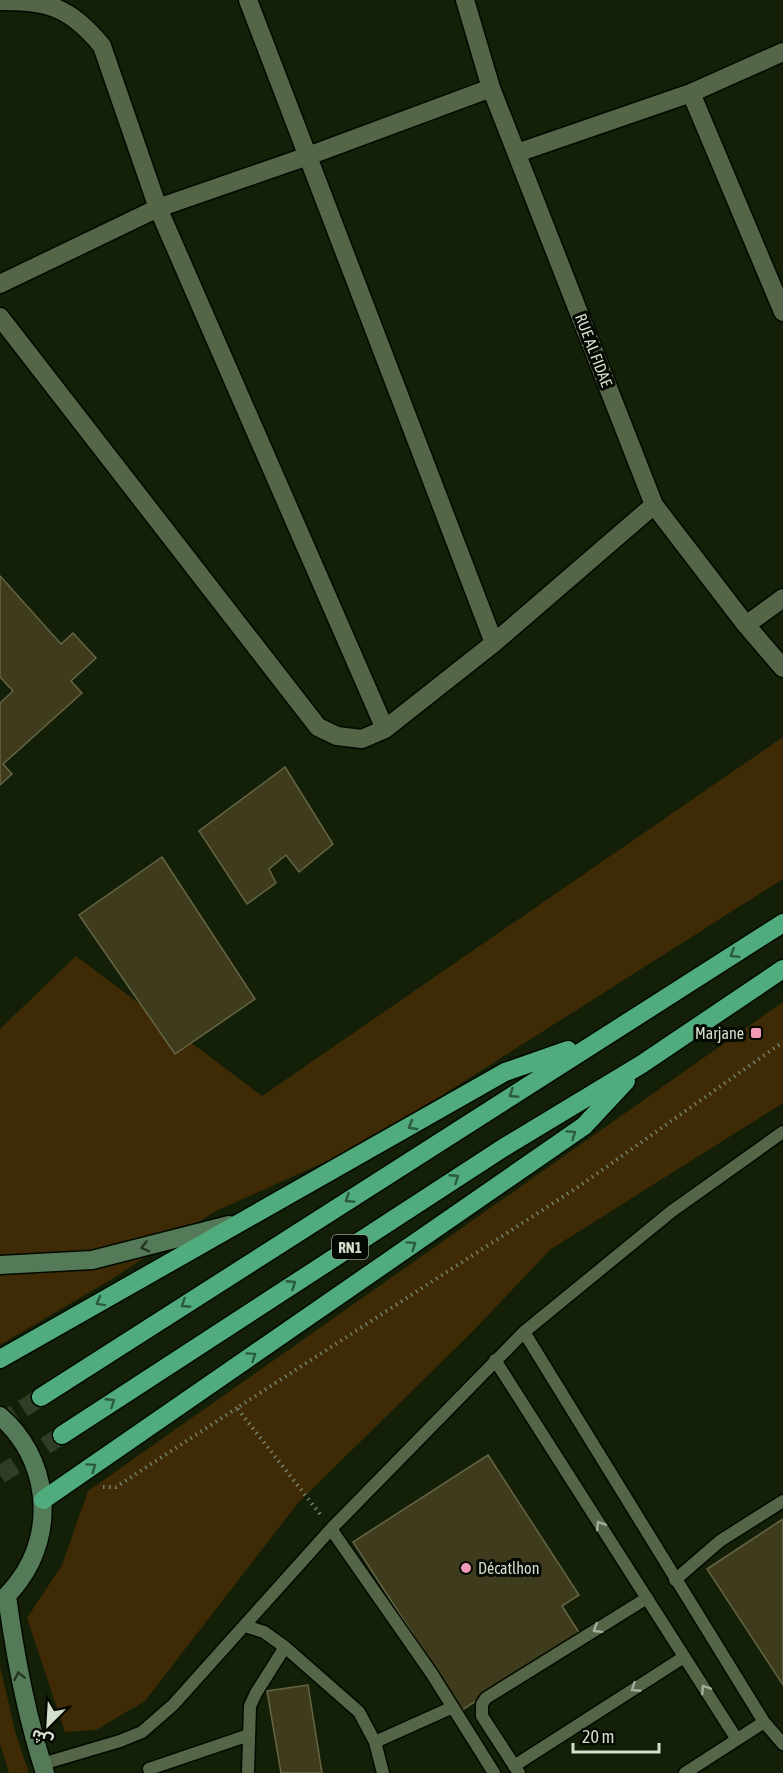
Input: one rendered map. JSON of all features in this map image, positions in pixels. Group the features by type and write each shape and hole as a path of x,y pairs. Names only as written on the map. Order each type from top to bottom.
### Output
{"highway":[{"name":"RN1","path":"41,1397 783,923"},
{"name":"RN1","path":"62,1435 502,1148 642,1064 783,969"},
{"path":"0,1359 505,1072 598,1040"},
{"path":"44,1500 584,1126 642,1064"}],"main road":[{"path":"0,1265 92,1260 243,1222"},
{"path":"0,1416 15,1428 35,1462 44,1500 41,1535 28,1568 4,1599 16,1660 43,1768"}],"street":[{"path":"248,0 494,643"},
{"name":"RUE AL FIDAE","path":"465,0 491,88 654,505 746,625 783,668"},
{"path":"0,1 17,1 58,8 85,25 102,46 158,208 385,729"},
{"path":"518,153 691,93 783,52"},
{"path":"0,284 158,208 308,156 491,88"},
{"path":"691,93 783,312"},
{"path":"0,317 318,727 337,736 362,739 385,729 494,643 654,505"},
{"path":"746,625 783,598"}],"lane":[{"path":"43,1768 141,1732 173,1705 331,1529 524,1332 664,1218 783,1132"},
{"path":"524,1332 764,1722 783,1744"},
{"path":"495,1360 736,1738"},
{"path":"675,1580 720,1541 783,1501"},
{"path":"331,1529 453,1707 494,1773"},
{"path":"646,1598 486,1698 482,1704 482,1716 516,1769 684,1657"},
{"path":"244,1626 264,1632 285,1647 359,1712 375,1742 383,1773"},
{"path":"248,1773 250,1706 256,1692 285,1647"},
{"path":"375,1742 453,1707"},
{"path":"685,1773 764,1722"},
{"path":"149,1769 249,1736"}],"path":[{"path":"82,1474 99,1487 116,1487 578,1187 783,1042"},
{"path":"237,1408 331,1529"}],"shaded area":[{"path":"783,737 783,879 367,1143 214,1212 112,1279 0,1345 0,1029 76,956 262,1096"},
{"path":"783,1002 783,1103 551,1249 472,1332 297,1504 145,1701 96,1730 65,1732 27,1618 62,1565 88,1491"},
{"path":"0,1666 15,1731 29,1773 9,1773 0,1744"}],"building":[{"path":"0,576 61,644 73,633 96,658 71,681 82,693 3,764 12,774 0,785 0,703 13,691 0,677"},
{"path":"285,767 333,844 299,872 286,855 269,869 276,883 247,904 199,831"},
{"path":"162,857 255,999 175,1054 79,915"},
{"name":"Décatlhon","path":"488,1455 579,1595 562,1606 580,1634 462,1710 353,1542"},
{"path":"783,1519 783,1685 707,1569"},
{"path":"308,1685 322,1773 281,1773 267,1691"}],"tunnel":[{"path":"0,1423 41,1397"},
{"path":"0,1475 62,1435"}],"place":[{"name":"Marjane","path":"756,1033"},
{"name":"Décatlhon","path":"466,1568"}]}
